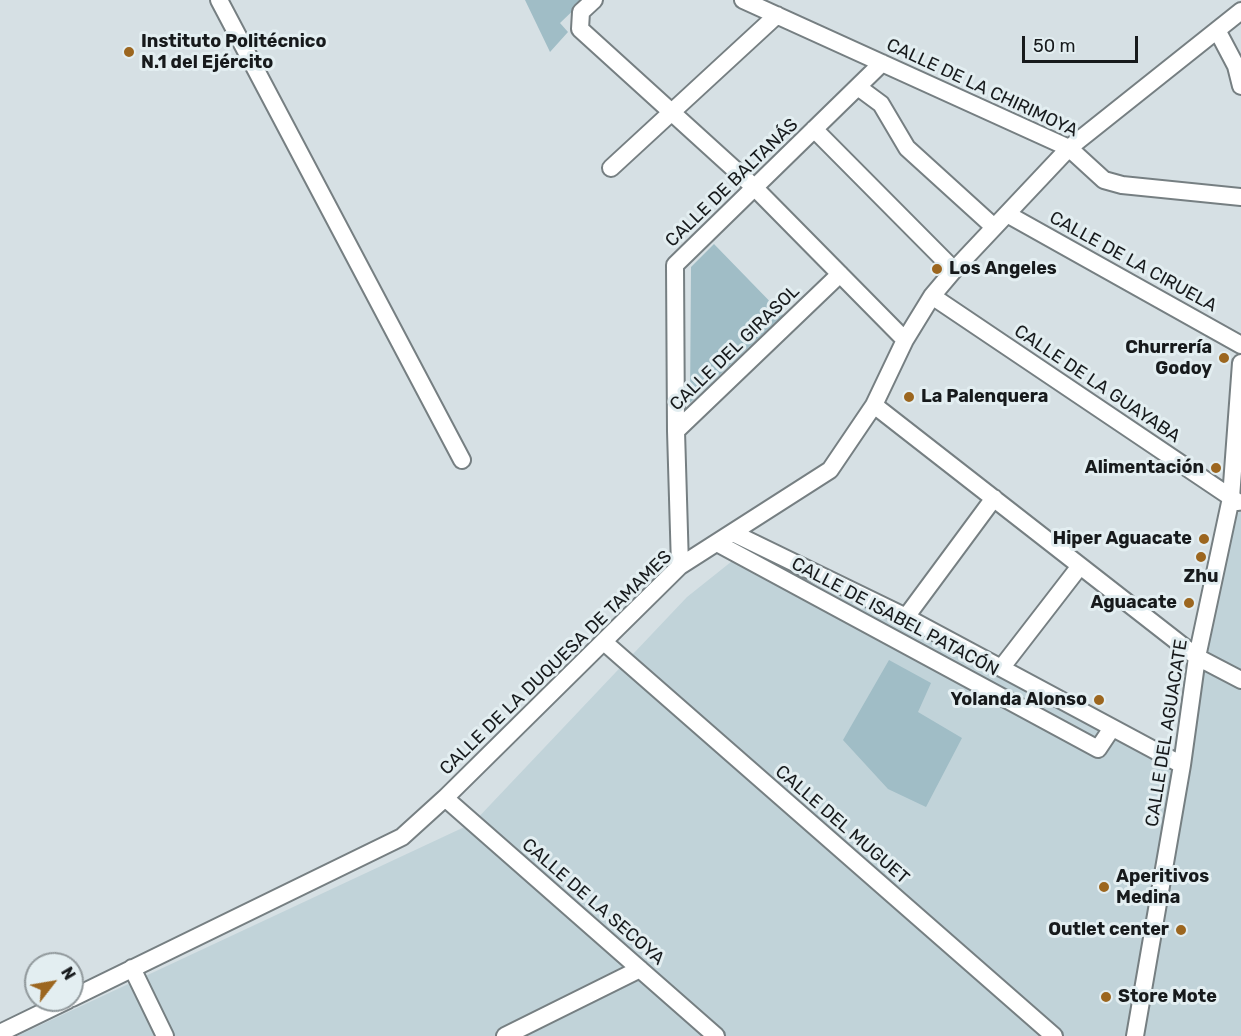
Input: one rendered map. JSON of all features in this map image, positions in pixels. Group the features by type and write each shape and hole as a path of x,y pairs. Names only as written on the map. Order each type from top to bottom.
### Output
{"street":[{"path":"219,0 462,460"},
{"path":"594,0 581,12 580,29 754,187 905,340"},
{"name":"CALLE DE LA CHIRIMOYA","path":"743,0 1069,148 1104,180 1122,185 1241,197"},
{"name":"CALLE DE LA DUQUESA DE TAMAMES","path":"84,992 402,837 445,798 680,566 830,470 874,405 905,340 932,296 954,270 1069,148 1241,11"},
{"path":"610,168 777,15"},
{"path":"1217,30 1236,66 1241,86"},
{"name":"CALLE DE BALTANÁS","path":"676,431 675,265 882,63"},
{"path":"858,87 881,104 906,148 994,227"},
{"path":"814,129 954,270"},
{"name":"CALLE DE LA CIRUELA","path":"1007,214 1241,345"},
{"name":"CALLE DEL GIRASOL","path":"680,566 676,431 840,274"},
{"name":"CALLE DE LA GUAYABA","path":"932,296 1236,501"},
{"name":"CALLE DEL AGUACATE","path":"1133,1032 1182,765 1197,657 1236,501 1241,363"},
{"path":"874,405 1197,657 1241,680"},
{"path":"906,616 994,498"},
{"name":"CALLE DE ISABEL PATACÓN","path":"733,534 906,616 1182,765"},
{"name":"CALLE DE ISABEL PATACÓN","path":"717,543 1098,749 1112,728"},
{"path":"1002,667 1080,566"},
{"path":"824,601 832,581"},
{"name":"CALLE DEL MUGUET","path":"604,642 1054,1036"},
{"path":"1055,725 1072,707"},
{"name":"CALLE DE LA SECOYA","path":"445,798 716,1036"},
{"path":"132,968 165,1036"},
{"path":"505,1036 640,969"},
{"path":"0,1033 43,1012"}],"shaded area":[{"path":"525,0 584,0 560,23 568,32 550,52"},
{"path":"714,244 783,315 690,403 691,267"},
{"path":"1241,511 1241,1036 17,1036 68,1012 84,1012 84,1005 473,823 687,597 751,546 1179,761 1231,518"},
{"path":"889,660 931,683 918,712 962,738 926,807 888,789 843,740"}],"place":[{"name":"Instituto Politécnico N.1 del Ejército","path":"129,52"},
{"name":"Los Angeles","path":"937,269"},
{"name":"Churrería Godoy","path":"1224,358"},
{"name":"La Palenquera","path":"909,397"},
{"name":"Alimentación","path":"1216,468"},
{"name":"Hiper Aguacate","path":"1204,539"},
{"name":"Zhu","path":"1201,557"},
{"name":"Aguacate","path":"1189,603"},
{"name":"Yolanda Alonso","path":"1099,700"},
{"name":"Aperitivos Medina","path":"1104,887"},
{"name":"Outlet center","path":"1181,930"},
{"name":"Store Mote","path":"1106,997"}]}
